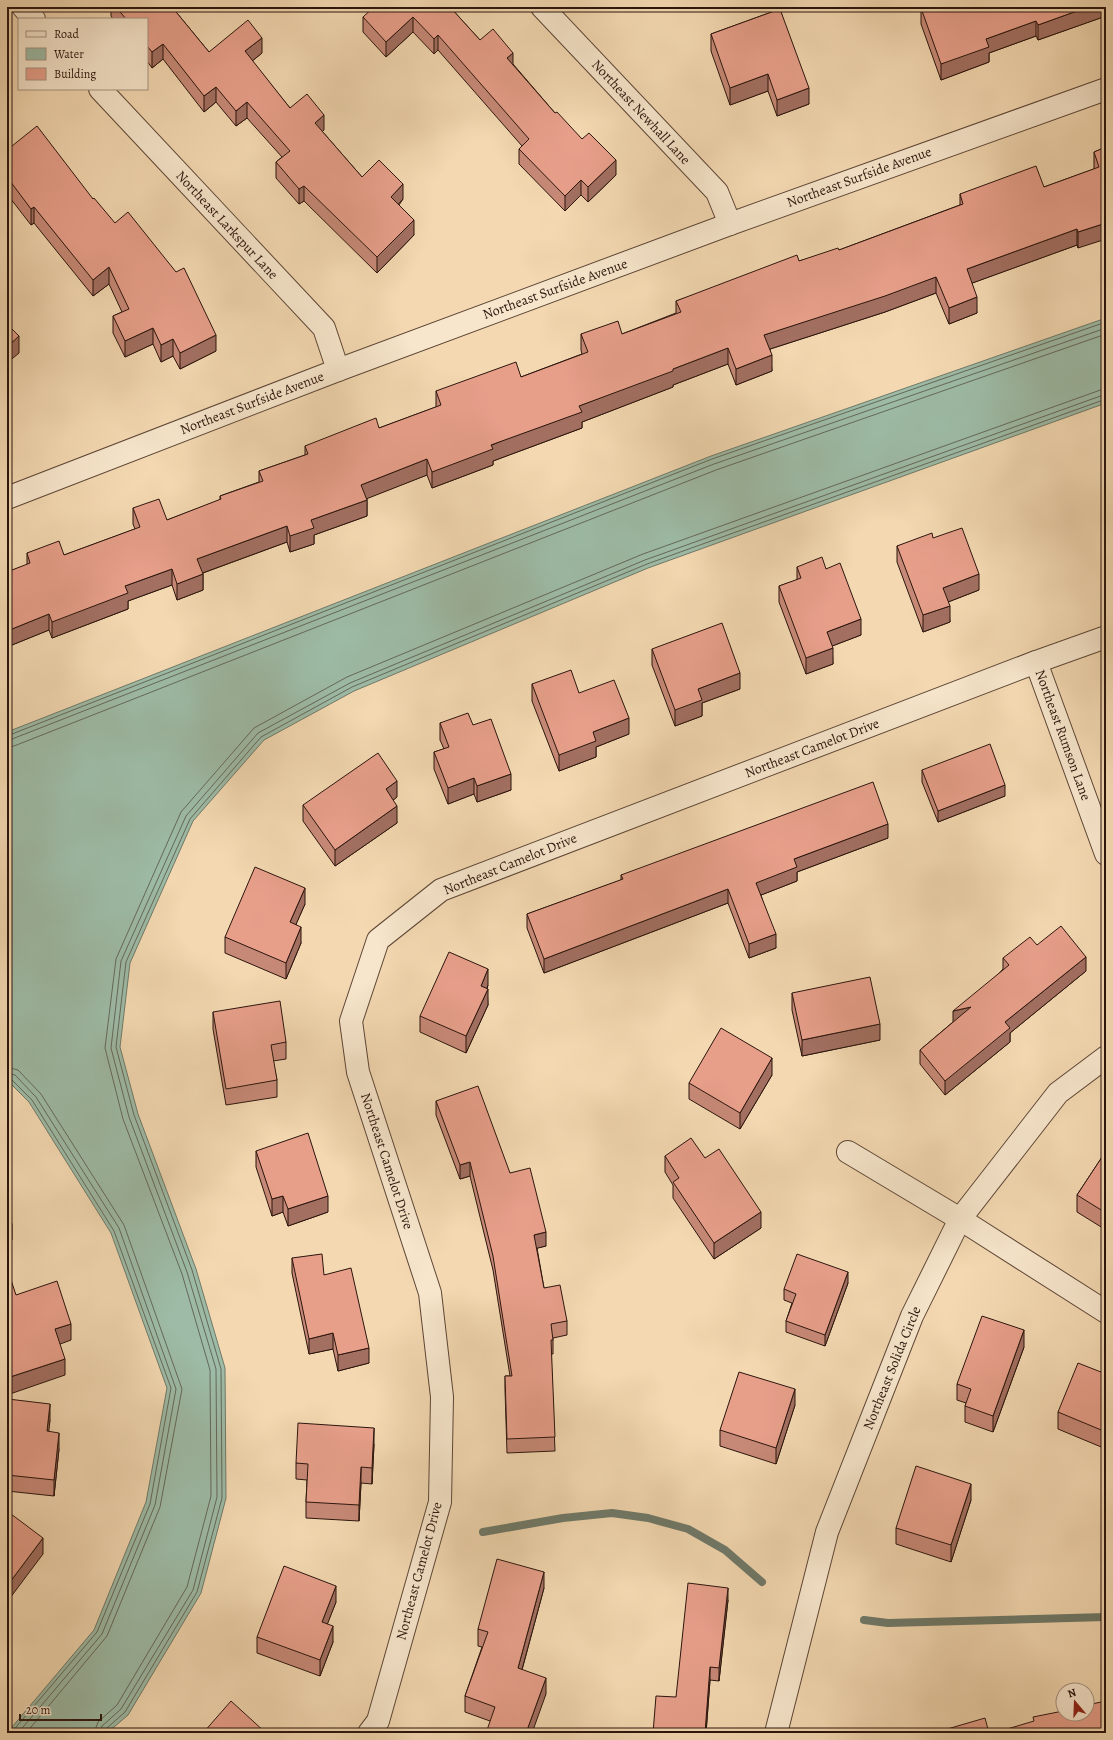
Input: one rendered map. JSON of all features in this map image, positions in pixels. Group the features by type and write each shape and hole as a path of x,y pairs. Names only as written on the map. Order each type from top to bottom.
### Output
{"street":[{"path":"23,7 33,18"},
{"name":"Northeast Newhall Lane","path":"542,7 716,192 730,224"},
{"name":"Northeast Surfside Avenue","path":"7,498 338,370 730,224 1106,89"},
{"name":"Northeast Larkspur Lane","path":"101,90 324,328 338,370"},
{"name":"Northeast Camelot Drive","path":"370,1733 378,1721 440,1502 442,1397 430,1293 358,1072 351,1021 378,940 441,890 1036,662 1106,637"},
{"name":"Northeast Rumson Lane","path":"1036,662 1106,854"},
{"name":"Northeast Solida Circle","path":"776,1733 827,1532 912,1316 960,1219 1058,1093 1106,1057"},
{"path":"848,1152 960,1219 1106,1312"}],"water":[{"path":"1106,318 1106,403 648,568 354,691 264,740 193,821 130,963 120,1047 138,1114 196,1269 225,1368 226,1498 201,1593 128,1715 107,1733 7,1733 94,1630 146,1502 167,1388 111,1233 29,1102 7,1080 7,732 711,456"}],"building":[{"path":"116,7 172,7 209,52 248,20 262,38 245,51 290,108 307,94 324,115 315,123 362,177 379,160 403,184 391,197 414,220 377,257 304,186 299,189 276,162 290,151 247,102 236,111 216,87 204,96 163,44 152,52 148,47 148,18 125,18"},
{"path":"374,7 450,7 480,40 493,29 513,53 507,58 555,113 557,112 582,139 589,133 616,160 588,187 581,180 565,196 519,149 529,139 438,35 434,39 413,17 386,42 363,17"},
{"path":"1088,7 1038,25 1036,21 986,39 989,47 941,64 921,8"},
{"path":"780,9 809,88 777,100 768,74 730,88 711,34"},
{"path":"37,126 93,199 94,198 115,223 128,212 176,272 184,268 216,335 180,353 173,339 161,345 153,328 125,341 113,316 129,309 109,267 93,280 34,207 31,209 7,177 7,150"},
{"path":"1106,147 1106,223 1078,232 1077,229 967,269 977,297 949,308 936,277 885,296 764,335 772,355 736,369 728,348 673,369 673,371 579,406 582,412 491,445 493,449 432,472 427,459 361,485 367,500 311,520 314,528 290,536 287,526 197,559 203,574 177,584 172,569 125,586 128,593 52,622 49,614 7,631 7,572 30,563 27,553 59,541 64,555 140,527 133,508 159,499 167,520 221,499 220,496 263,481 259,471 308,454 305,446 376,418 379,428 441,405 436,391 516,362 521,377 588,352 581,334 618,321 622,334 681,312 676,301 797,255 799,261 838,248 839,250 963,204 960,194 1036,166 1044,187 1099,167 1094,152"},
{"path":"7,324 19,336 7,347"},
{"path":"962,528 979,574 943,588 950,606 923,615 897,546 932,533 933,538"},
{"path":"822,557 826,569 840,563 861,619 827,632 833,648 806,658 779,586 801,578 797,567"},
{"path":"722,623 740,673 698,689 702,700 675,710 652,649"},
{"path":"571,670 579,693 614,680 629,718 593,732 596,741 559,755 532,684"},
{"path":"468,713 473,725 491,719 511,774 477,786 474,778 448,788 434,752 449,747 440,723"},
{"path":"990,744 1005,785 938,811 922,770"},
{"path":"378,753 397,781 386,789 397,806 335,850 303,805"},
{"path":"873,782 888,824 794,859 797,867 756,883 776,934 749,944 728,889 544,959 527,914 623,879 621,875"},
{"path":"255,867 305,888 290,922 301,927 286,963 225,937"},
{"path":"1061,926 1086,957 1005,1022 1010,1028 945,1081 920,1050 971,1007 953,1011 1009,965 1003,958 1030,937 1037,945"},
{"path":"449,952 488,969 481,986 488,989 466,1036 420,1016"},
{"path":"870,977 880,1024 802,1040 792,993"},
{"path":"280,1001 286,1042 271,1045 277,1080 226,1089 213,1012"},
{"path":"721,1028 772,1058 740,1113 689,1083"},
{"path":"478,1086 510,1173 530,1168 546,1232 534,1235 544,1288 560,1285 567,1321 551,1324 553,1340 551,1340 555,1437 507,1439 505,1376 512,1376 493,1256 470,1162 460,1165 436,1101"},
{"path":"308,1133 328,1196 288,1209 283,1196 272,1199 256,1151"},
{"path":"691,1138 705,1158 719,1149 761,1212 714,1243 673,1182 679,1178 665,1156"},
{"path":"1106,1151 1106,1213 1077,1195"},
{"path":"7,1209 12,1224 7,1225"},
{"path":"322,1254 324,1275 351,1268 369,1348 338,1355 333,1333 309,1339 292,1258"},
{"path":"797,1254 848,1272 825,1335 786,1321 796,1294 784,1289"},
{"path":"7,1268 16,1295 57,1281 71,1324 55,1329 65,1359 7,1378"},
{"path":"982,1316 1024,1330 993,1416 965,1406 971,1389 957,1384"},
{"path":"1078,1363 1106,1374 1106,1432 1058,1412"},
{"path":"739,1372 795,1389 776,1448 720,1430"},
{"path":"8,1399 50,1404 47,1431 59,1433 54,1480 7,1475"},
{"path":"298,1423 374,1428 372,1468 361,1467 359,1505 306,1502 308,1464 296,1463"},
{"path":"916,1466 971,1484 951,1545 896,1528"},
{"path":"7,1511 43,1538 7,1586"},
{"path":"497,1559 544,1572 518,1668 546,1678 526,1733 486,1733 495,1707 465,1696 488,1632 478,1629"},
{"path":"284,1566 336,1586 322,1622 333,1626 320,1660 257,1637"},
{"path":"688,1583 728,1588 719,1668 710,1667 705,1733 653,1733 656,1696 676,1697"},
{"path":"231,1701 266,1733 203,1733"},
{"path":"1106,1701 1106,1733 994,1733 1034,1721 1033,1717 1055,1713 1055,1722 1095,1722 1095,1703"},
{"path":"985,1718 989,1733 937,1732"},
{"path":"846,1731 913,1731 913,1733 846,1733"}],"waterway":[{"path":"483,1532 563,1518 612,1513 648,1518 688,1529 725,1550 762,1582"},
{"path":"864,1620 888,1623 1106,1617"}]}
